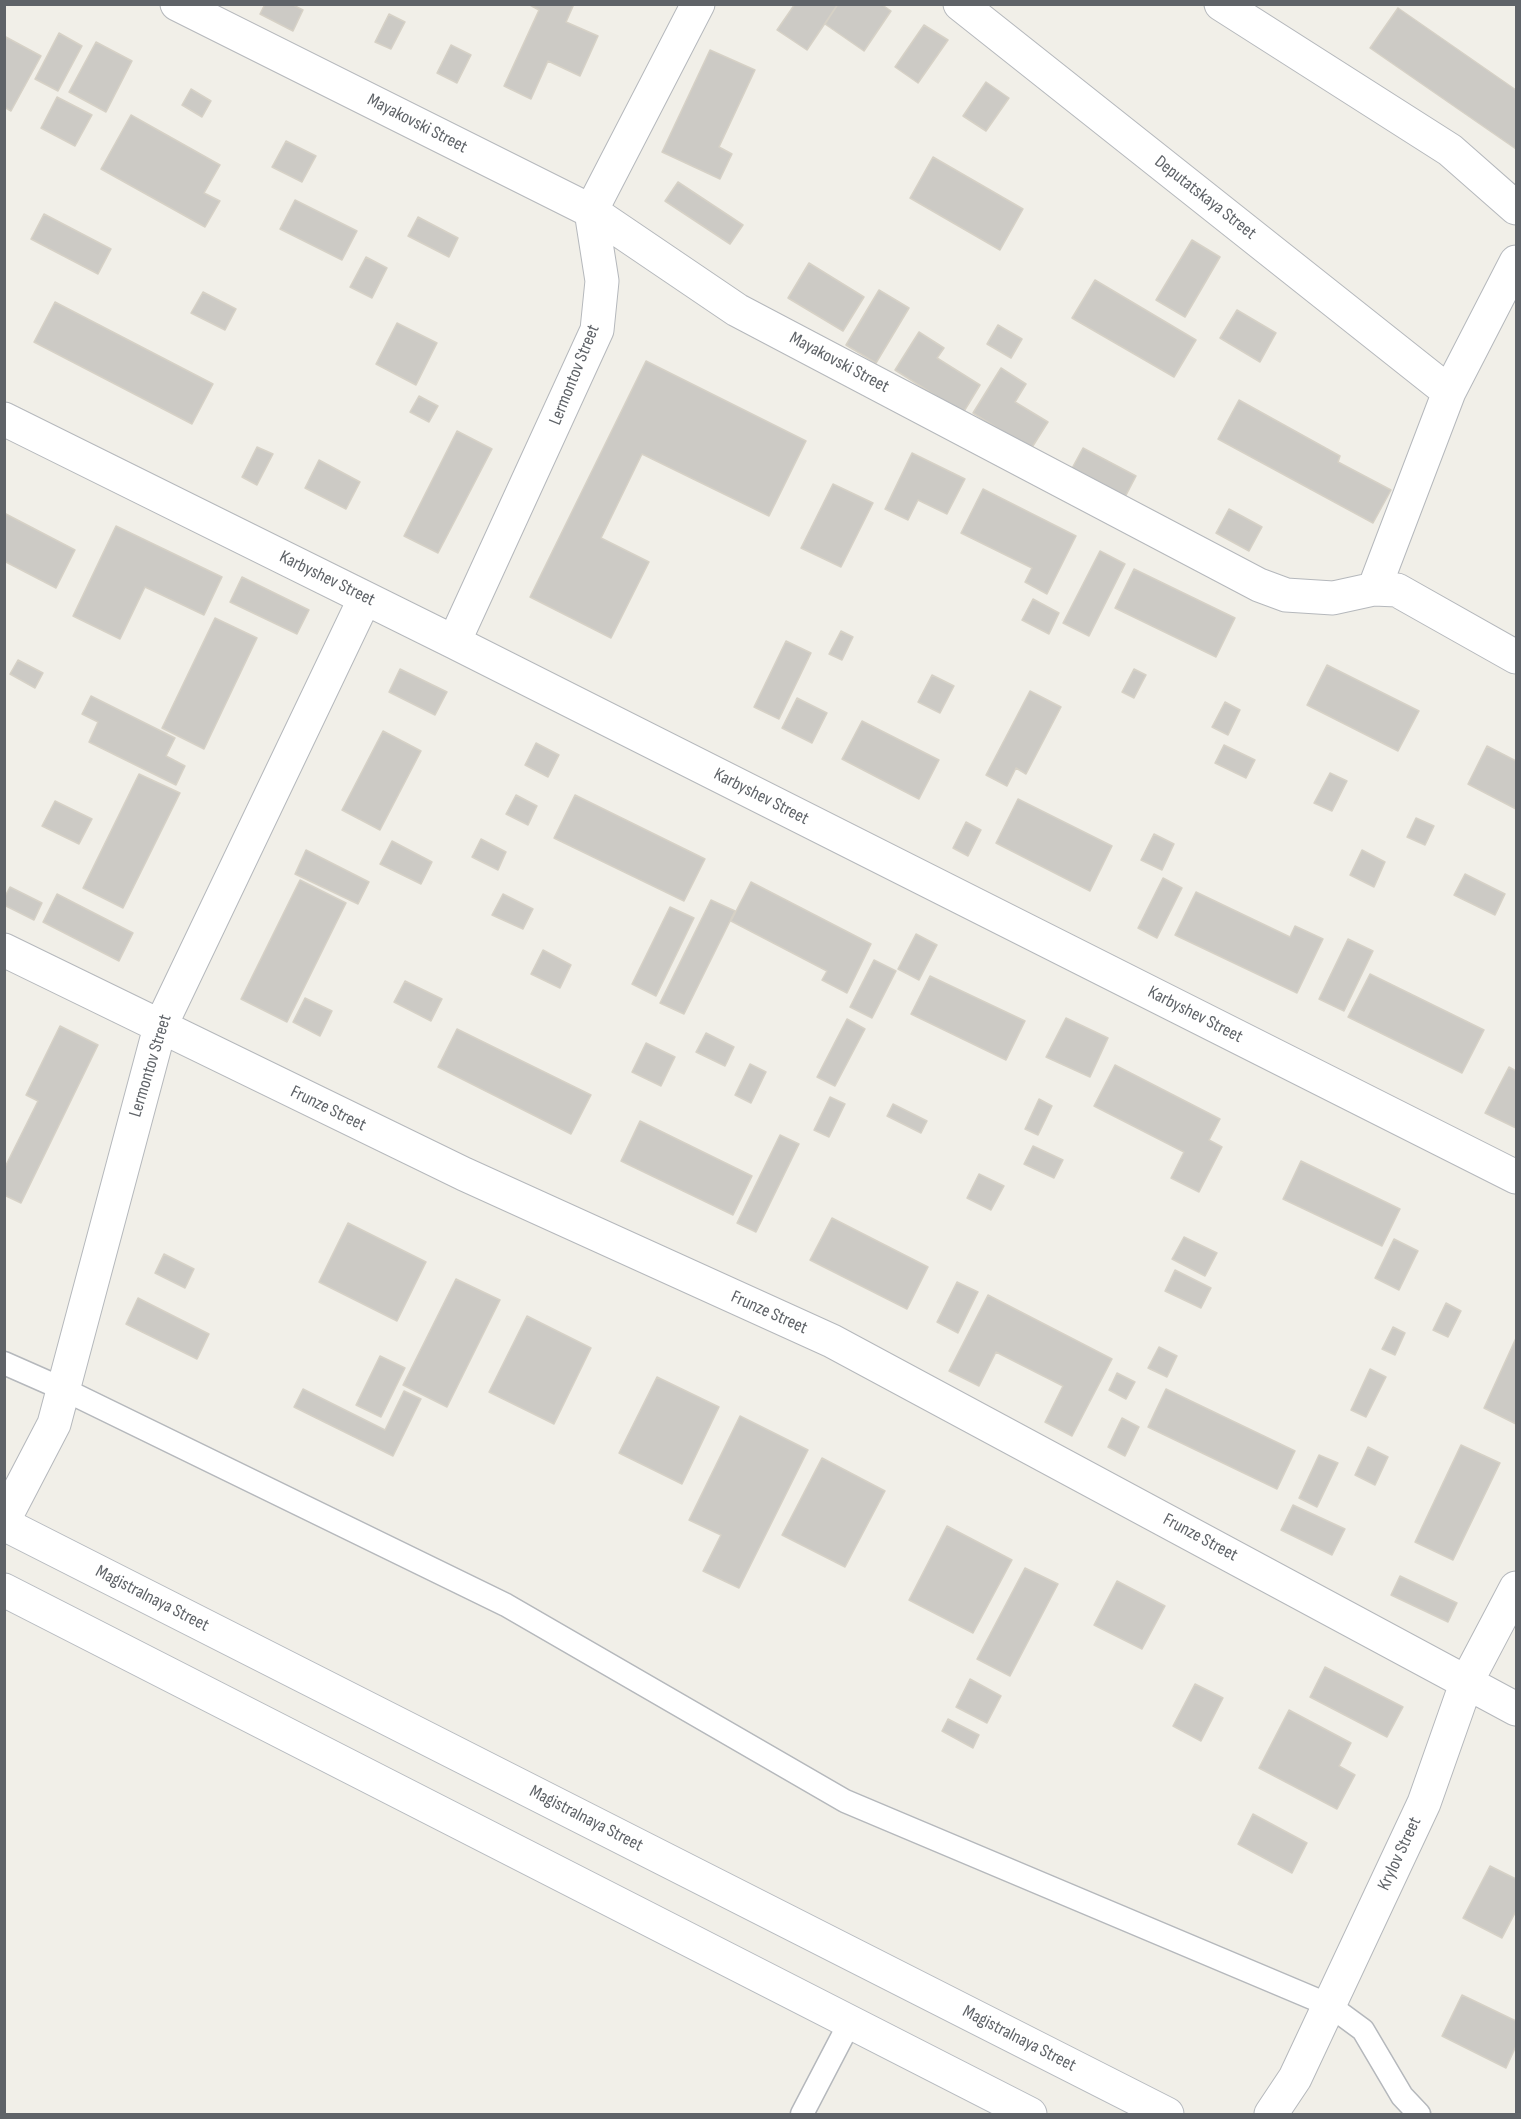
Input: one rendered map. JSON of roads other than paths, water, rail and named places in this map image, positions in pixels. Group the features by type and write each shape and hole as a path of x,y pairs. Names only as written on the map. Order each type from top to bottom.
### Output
{"street":[{"name":"Mayakovski Street","path":"177,4 591,211 737,310 1259,585 1286,596 1333,598 1374,589 1397,590 1516,657"},
{"path":"591,211 698,4"},
{"name":"Deputatskaya Street","path":"960,4 1449,392"},
{"path":"1221,4 1450,150 1516,208"},
{"name":"Lermontov Street","path":"454,642 597,330 602,281 591,211"},
{"path":"1374,589 1449,392 1516,262"},
{"name":"Karbyshev Street","path":"4,419 454,642 1516,1177"},
{"name":"Lermontov Street","path":"4,1522 54,1424 160,1028 365,598"},
{"name":"Frunze Street","path":"4,950 160,1028 464,1174 832,1341 1516,1709"},
{"name":"Magistralnaya Street","path":"4,1522 1167,2115"},
{"name":"Krylov Street","path":"1271,2115 1295,2078 1424,1803 1467,1681 1516,1587"},
{"path":"4,1590 1030,2115"}],"lane":[{"path":"4,1363 63,1389 506,1605 845,1801 1329,2005 1363,2030 1402,2096 1419,2115"},
{"path":"802,2115 850,2022"}]}
